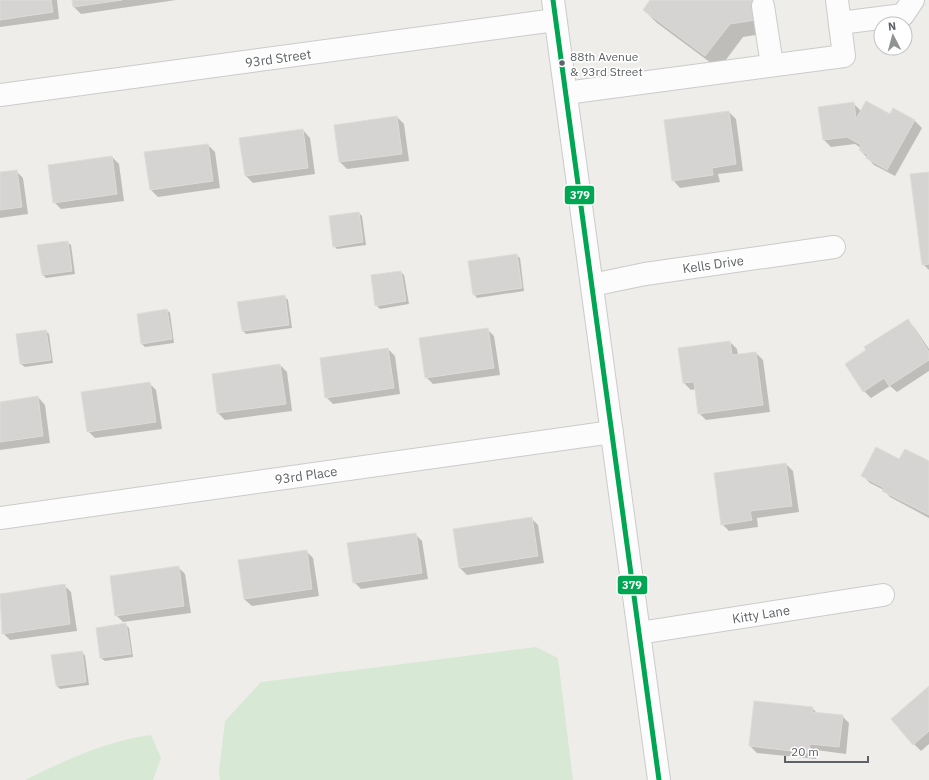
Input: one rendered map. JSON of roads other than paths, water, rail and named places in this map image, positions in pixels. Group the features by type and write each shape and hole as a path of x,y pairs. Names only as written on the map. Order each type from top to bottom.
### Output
{"street":[{"path":"566,94 844,56 837,0"},
{"path":"840,23 903,15 913,0"},
{"path":"763,6 772,65"},
{"path":"554,10 659,780"},
{"name":"93rd Street","path":"0,95 554,10"},
{"name":"Kells Drive","path":"592,285 645,274 834,247"},
{"name":"93rd Place","path":"0,518 612,432"},
{"name":"Kitty Lane","path":"639,633 883,595"}],"place":[{"name":"88th Avenue & 93rd Street","path":"562,63"}]}
